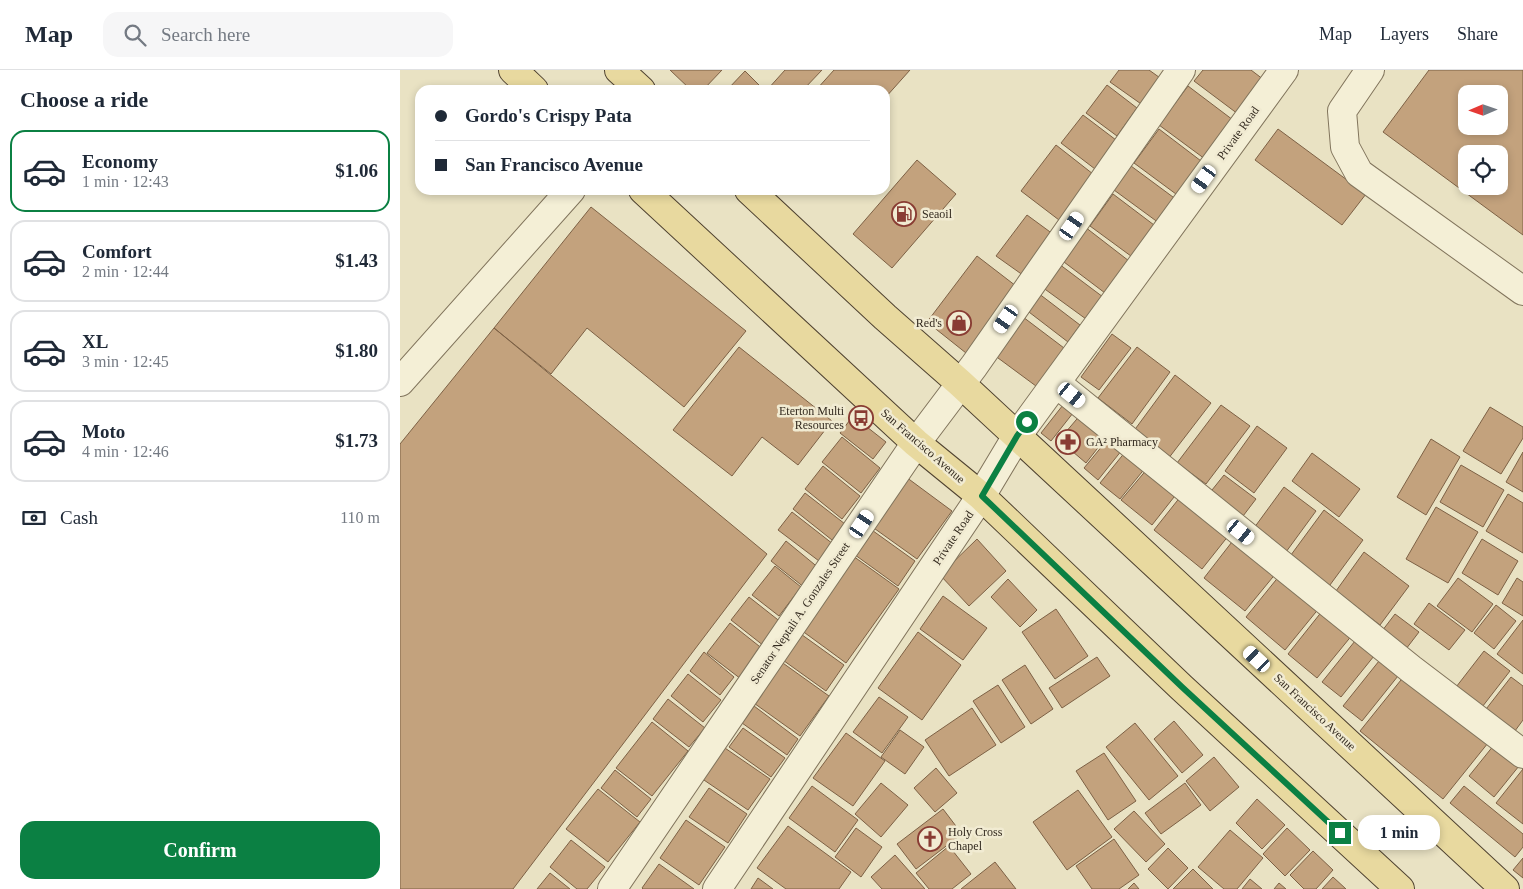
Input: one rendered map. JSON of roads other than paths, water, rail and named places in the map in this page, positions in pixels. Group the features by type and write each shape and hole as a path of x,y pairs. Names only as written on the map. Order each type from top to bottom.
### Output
{"main road":[{"path":"513,70 529,85"},
{"path":"619,70 636,85"},
{"name":"San Francisco Avenue","path":"647,195 916,443 982,496 1182,687 1400,889"},
{"name":"San Francisco Avenue","path":"755,195 1505,889"}],"street":[{"name":"Senator Neptali A. Gonzales Street","path":"612,889 916,443 1181,70"},
{"name":"Private Road","path":"717,889 982,496 1017,436 1284,70"},
{"path":"1370,70 1342,111 1345,147 1360,173 1523,291"},
{"path":"400,382 567,195"},
{"path":"1056,383 1411,669 1523,754"}],"place":[{"name":"Seaoil","path":"904,214"},
{"name":"Red's","path":"959,323"},
{"name":"Eterton Multi Resources","path":"861,418"},
{"name":"GA² Pharmacy","path":"1068,442"},
{"name":"Holy Cross Chapel","path":"930,839"}]}
